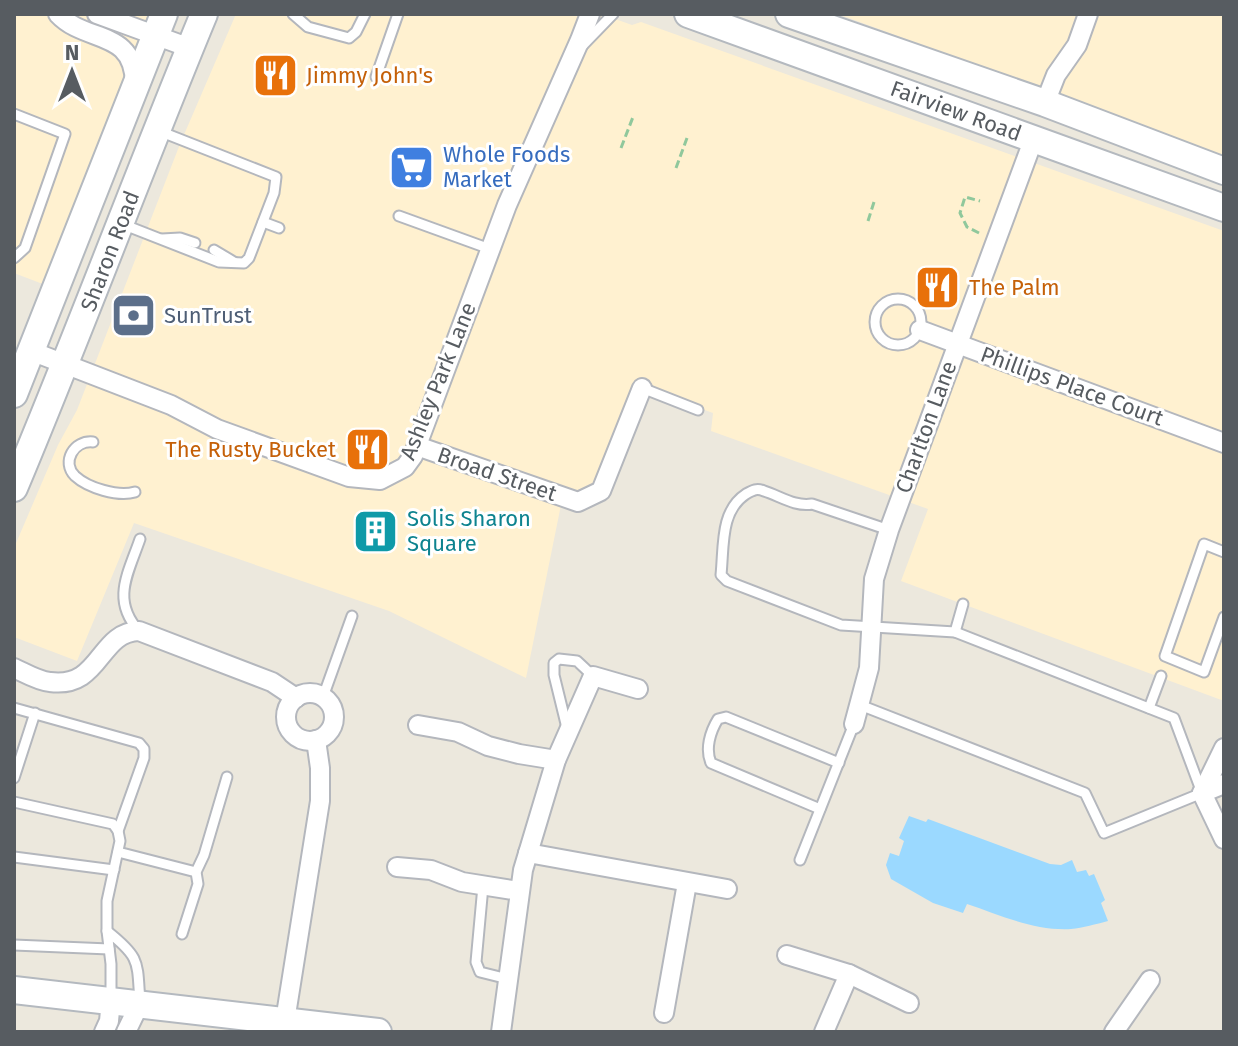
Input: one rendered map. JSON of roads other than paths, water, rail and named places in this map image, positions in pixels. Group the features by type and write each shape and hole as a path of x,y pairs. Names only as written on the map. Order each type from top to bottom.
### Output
{"main road":[{"name":"Sharon Road","path":"14,488 204,14"},
{"name":"Fairview Road","path":"688,14 1224,208"},
{"name":"Fairview Road","path":"789,14 1045,103 1224,171"},
{"name":"Sharon Road","path":"14,394 27,349 160,24"},
{"path":"14,990 378,1032"}],"street":[{"path":"58,14 67,23 121,47 134,68 135,86"},
{"path":"97,14 160,24 190,48"},
{"name":"Ashley Park Lane","path":"27,349 171,405 217,429 349,477 380,480 394,475 405,467 417,446 507,205 590,14"},
{"path":"1045,103 1056,75 1077,45 1088,14"},
{"name":"Charlton Lane","path":"854,724 869,668 874,579 889,530 1034,138"},
{"name":"Phillips Place Court","path":"920,330 1224,443"},
{"name":"Broad Street","path":"417,446 578,502 601,491 642,388"},
{"path":"14,668 47,682 72,683 91,671 116,639 128,631 139,631 272,682 296,698"},
{"path":"501,1032 519,891 556,760 593,676 638,689"},
{"path":"305,694 323,697 329,703 334,721 325,736 307,741 291,731 287,714 296,698 305,694"},
{"path":"418,725 458,732 488,746 519,754 556,760"},
{"path":"285,1021 320,801 316,740"},
{"path":"1202,793 1224,748"},
{"path":"1202,793 1224,784"},
{"path":"1202,793 1224,839"},
{"path":"528,853 727,889"},
{"path":"397,867 431,870 462,882 519,891"},
{"path":"664,1013 687,883"},
{"path":"787,955 849,974 909,1003"},
{"path":"824,1032 849,974"},
{"path":"1114,1032 1150,980"},
{"path":"104,1032 109,1021 111,1000"},
{"path":"126,1032 140,1003"}],"lane":[{"path":"293,14 308,27 349,38 356,32 365,14"},
{"path":"376,77 398,14"},
{"path":"575,53 613,14"},
{"path":"14,114 65,134 25,248 14,258"},
{"path":"122,224 219,262 244,263 249,258 274,193 276,177 156,130"},
{"path":"399,216 491,249"},
{"path":"263,222 279,228"},
{"path":"162,239 180,238 195,243"},
{"path":"214,250 234,262"},
{"path":"905,300 918,313 920,330 909,342 891,344 878,332 876,315 887,302 905,300"},
{"path":"642,388 698,410"},
{"path":"93,442 84,441 75,446 70,464 76,477 113,494 135,492"},
{"path":"860,705 1085,793 1104,833 1202,793 1174,718 955,632 841,625 727,581 721,575 728,512 735,501 753,490 760,489 802,506 812,504 889,530"},
{"path":"139,631 129,619 123,604 123,591 140,539"},
{"path":"1224,552 1204,544 1165,656 1204,672 1224,617"},
{"path":"955,632 963,604"},
{"path":"323,697 352,616"},
{"path":"568,731 554,675 554,663 559,659 577,661 593,676"},
{"path":"1149,708 1161,676"},
{"path":"14,708 139,743 144,749 144,758 118,831 118,852 107,901 111,1000"},
{"path":"14,778 35,713"},
{"path":"820,809 711,763 707,753 713,726 718,719 726,717 839,763"},
{"path":"800,860 854,724"},
{"path":"182,934 198,884 196,872 227,777"},
{"path":"14,802 113,824 118,831"},
{"path":"118,852 196,872"},
{"path":"14,857 114,870"},
{"path":"483,886 476,962 480,972 508,979"},
{"path":"107,931 131,951 137,968 140,1003"},
{"path":"14,945 109,949"}],"water":[{"path":"909,816 926,822 928,819 1050,864 1061,865 1072,860 1077,872 1086,870 1089,876 1094,874 1105,900 1101,903 1108,921 1057,929 1018,921 967,904 963,913 933,903 891,879 886,865 890,853 899,856 904,841 899,838"}],"place":[{"name":"Jimmy John's","path":"275,75"},
{"name":"Whole Foods Market","path":"412,167"},
{"name":"The Palm","path":"938,287"},
{"name":"SunTrust","path":"133,315"},
{"name":"The Rusty Bucket","path":"367,449"},
{"name":"Solis Sharon Square","path":"376,531"}]}
